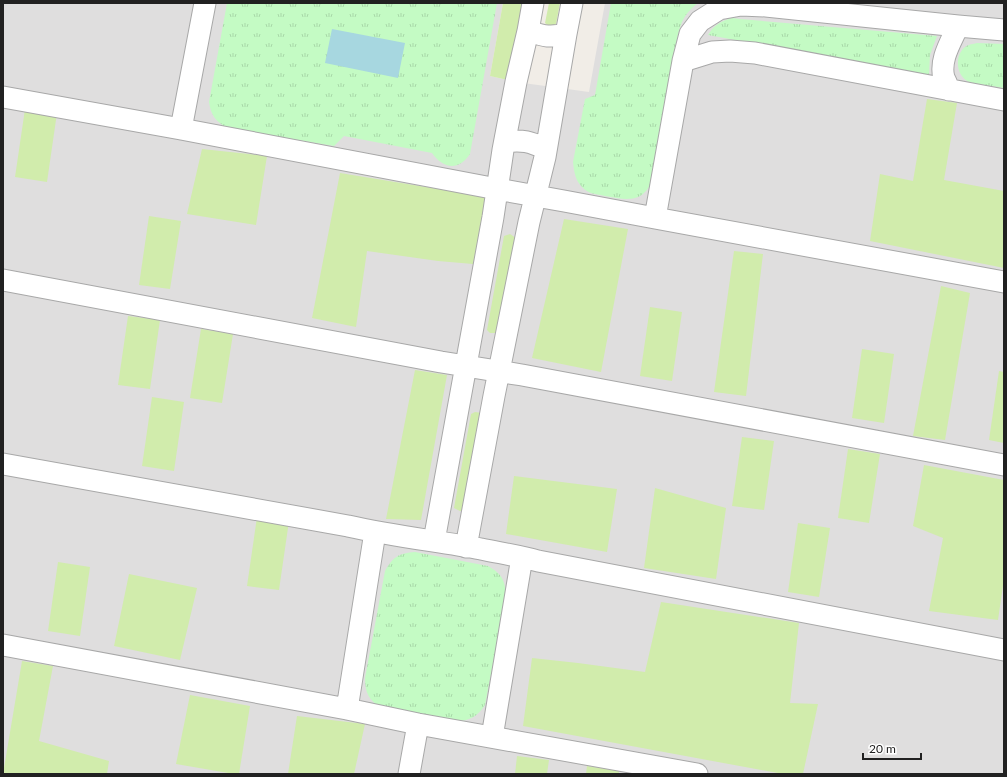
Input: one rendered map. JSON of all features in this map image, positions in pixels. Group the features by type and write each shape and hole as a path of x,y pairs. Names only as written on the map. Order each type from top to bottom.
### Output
{"street":[{"path":"181,129 205,3"},
{"path":"434,541 516,82 533,3"},
{"path":"466,547 503,347 546,149 572,3"},
{"path":"655,218 682,61 690,34 700,21 719,9 741,5 766,6 1004,30"},
{"path":"949,90 944,77 944,61 948,46 958,26"},
{"path":"528,31 541,36 549,37 566,34"},
{"path":"682,61 712,52 730,51 755,53 1004,100"},
{"path":"3,97 1004,282"},
{"path":"505,142 515,140 525,141 546,149"},
{"path":"3,280 1004,465"},
{"path":"3,464 375,532 522,557 1004,650"},
{"path":"347,709 375,532"},
{"path":"492,737 522,557"},
{"path":"3,645 347,709 418,724 697,774"},
{"path":"409,774 418,724"}],"shaded area":[{"path":"3,3 503,3 490,76 516,82 589,92 605,3 1004,3 1004,774 3,774"}],"green space":[{"path":"227,3 497,3 470,154 461,163 451,166 441,162 432,153 344,136 334,146 227,128 215,118 211,111 209,102"},
{"path":"503,3 533,3 516,82 490,76"},
{"path":"549,3 560,3 556,24 552,26 545,23"},
{"path":"611,3 698,3 686,15 678,33 653,178 645,192 640,196 627,199 592,193 584,189 576,178 573,162 585,99 595,95"},
{"path":"732,18 937,36 930,55 929,75 708,35 718,24"},
{"path":"977,43 1004,44 1004,88 969,82 961,75 958,60 961,51 965,47"},
{"path":"927,99 957,103 944,180 1004,191 1004,268 870,241 880,174 913,181"},
{"path":"25,109 57,113 47,182 15,177"},
{"path":"202,149 267,156 256,225 187,214"},
{"path":"340,173 487,197 473,264 438,261 367,251 356,327 312,318"},
{"path":"149,216 181,221 170,289 139,285"},
{"path":"564,219 628,229 601,372 532,358"},
{"path":"510,234 516,238 496,333 490,333 487,330 504,236"},
{"path":"734,251 763,254 746,396 714,392"},
{"path":"941,286 970,293 945,440 913,436"},
{"path":"650,307 682,312 672,381 640,376"},
{"path":"128,316 160,320 150,389 118,385"},
{"path":"201,329 233,334 222,403 190,398"},
{"path":"862,349 894,354 884,423 852,418"},
{"path":"415,370 447,375 421,520 386,519"},
{"path":"999,371 1004,372 1004,443 989,440"},
{"path":"152,397 184,402 174,471 142,466"},
{"path":"475,412 482,413 464,511 460,511 454,508 471,414"},
{"path":"742,437 774,441 764,510 732,506"},
{"path":"848,449 880,454 869,523 838,518"},
{"path":"924,465 1004,480 1004,579 998,620 929,611 943,538 913,526"},
{"path":"514,476 617,489 607,552 506,534"},
{"path":"655,488 726,508 716,579 644,568"},
{"path":"257,517 289,521 279,590 247,586"},
{"path":"798,523 830,528 819,597 788,592"},
{"path":"415,552 488,566 500,575 504,582 506,596 485,705 473,718 455,721 381,708 368,696 365,678 385,571 391,562 397,557 405,553"},
{"path":"58,562 90,567 80,636 48,631"},
{"path":"129,574 197,588 180,660 114,646"},
{"path":"661,602 799,623 790,703 818,704 803,774 783,774 523,726 532,658 645,672"},
{"path":"22,661 53,666 39,741 109,761 107,774 3,774"},
{"path":"190,695 250,706 239,774 176,764"},
{"path":"297,716 365,724 354,774 288,774"},
{"path":"517,756 549,760 547,774 515,774"},
{"path":"587,766 619,771 619,774 586,774"}],"water":[{"path":"332,29 405,43 398,78 325,63"}]}
